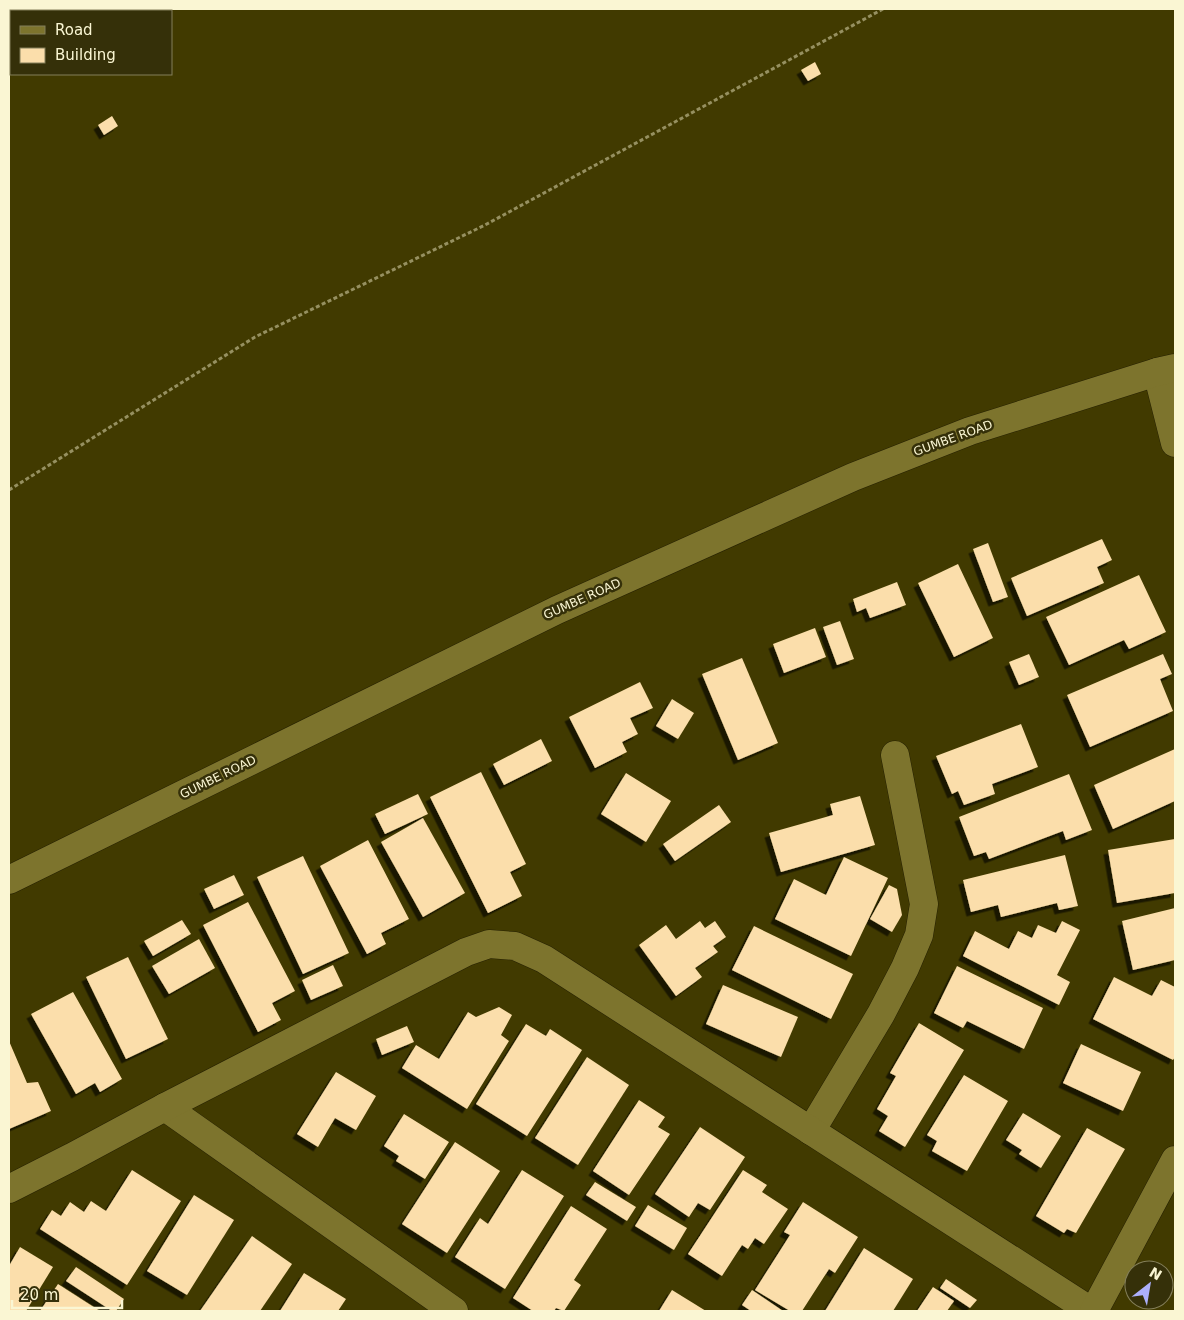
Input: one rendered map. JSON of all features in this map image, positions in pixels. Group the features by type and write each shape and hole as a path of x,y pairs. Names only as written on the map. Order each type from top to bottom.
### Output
{"street":[{"path":"1166,370 1175,443"},
{"name":"GUMBE ROAD","path":"9,880 557,610 853,477 970,431 1166,370"},
{"path":"811,1131 881,1014 905,968 919,935 924,904 896,755"},
{"path":"9,1189 466,952 490,944 515,946 544,959 1093,1311 1175,1160"},
{"path":"164,1107 454,1311"}],"path":[{"path":"9,490 255,337 485,225 883,9"}],"building":[{"path":"815,62 821,74 808,81 801,70"},
{"path":"112,116 118,126 104,135 98,125"},
{"path":"1102,539 1112,560 1097,567 1104,583 1027,616 1011,578"},
{"path":"988,543 1008,597 993,602 973,549"},
{"path":"958,564 993,638 954,657 918,583"},
{"path":"1139,575 1166,632 1129,649 1124,640 1069,665 1046,617"},
{"path":"897,582 906,605 870,618 866,608 857,612 853,599"},
{"path":"840,621 854,659 837,665 823,627"},
{"path":"815,628 826,657 784,673 773,644"},
{"path":"1029,654 1039,677 1019,685 1009,662"},
{"path":"1163,654 1172,674 1160,679 1173,711 1090,747 1067,695"},
{"path":"742,658 778,743 738,760 702,674"},
{"path":"640,682 653,708 630,718 638,734 622,742 627,752 595,768 569,717"},
{"path":"672,699 694,713 678,739 656,726"},
{"path":"1021,724 1038,767 992,784 995,794 964,805 958,791 952,794 936,756"},
{"path":"541,739 552,761 504,785 493,764"},
{"path":"1175,749 1175,801 1113,829 1094,785"},
{"path":"481,772 526,864 510,872 522,896 488,913 430,797"},
{"path":"626,773 671,801 646,842 601,814"},
{"path":"1069,774 1092,830 1066,840 1063,831 989,859 986,852 974,856 959,817"},
{"path":"418,794 428,814 385,834 375,814"},
{"path":"860,796 875,845 781,872 769,833 833,815 830,804"},
{"path":"719,805 731,822 675,861 663,844"},
{"path":"423,818 465,893 423,917 381,842"},
{"path":"1175,839 1175,893 1117,903 1108,850"},
{"path":"368,840 409,919 381,933 386,944 367,954 320,866"},
{"path":"1065,855 1078,906 1059,910 1057,903 1001,917 998,905 971,912 963,880"},
{"path":"303,856 349,953 303,974 257,877"},
{"path":"844,857 888,878 851,956 775,919 794,879 826,895"},
{"path":"234,875 244,895 214,909 204,889"},
{"path":"889,885 897,889 902,915 892,932 870,919"},
{"path":"248,902 295,991 272,1003 281,1020 258,1032 203,925"},
{"path":"1175,908 1175,960 1133,970 1122,921"},
{"path":"182,920 191,934 153,956 144,941"},
{"path":"700,921 705,928 715,921 726,937 713,946 718,952 695,968 702,977 676,996 639,945 666,925 676,939"},
{"path":"1062,921 1080,930 1057,975 1070,982 1059,1005 963,956 975,931 1009,949 1018,931 1032,938 1038,925 1056,933"},
{"path":"754,926 853,974 831,1019 732,970"},
{"path":"199,939 215,968 169,994 152,966"},
{"path":"128,957 168,1039 126,1059 86,977"},
{"path":"333,965 343,986 311,1000 302,980"},
{"path":"957,966 1043,1008 1024,1049 967,1021 963,1028 934,1013"},
{"path":"1114,977 1152,996 1161,980 1175,987 1175,1057 1173,1060 1093,1019"},
{"path":"723,985 798,1017 781,1057 706,1024"},
{"path":"73,992 122,1079 100,1092 95,1083 76,1094 31,1014"},
{"path":"499,1007 512,1015 501,1035 509,1041 467,1109 402,1068 416,1045 439,1059 468,1012 476,1017"},
{"path":"919,1023 964,1050 905,1147 879,1131 888,1116 877,1109 896,1076 890,1073"},
{"path":"526,1024 546,1036 550,1029 582,1050 527,1136 476,1104"},
{"path":"407,1026 414,1042 382,1055 376,1039"},
{"path":"9,1041 27,1083 38,1082 51,1111 9,1129"},
{"path":"1081,1044 1141,1072 1123,1111 1063,1083"},
{"path":"587,1057 629,1085 578,1165 535,1138"},
{"path":"336,1072 376,1096 356,1130 335,1118 318,1147 297,1134"},
{"path":"964,1075 1008,1101 967,1171 932,1151 937,1141 927,1135"},
{"path":"639,1100 665,1117 658,1127 670,1134 629,1195 593,1171"},
{"path":"1023,1113 1061,1136 1041,1168 1019,1154 1022,1150 1006,1140"},
{"path":"404,1114 449,1142 425,1179 396,1161 399,1156 384,1146"},
{"path":"700,1127 745,1157 710,1210 698,1203 689,1217 655,1194"},
{"path":"1087,1128 1125,1149 1076,1233 1067,1229 1064,1233 1036,1216"},
{"path":"455,1142 500,1171 447,1253 402,1224"},
{"path":"132,1170 181,1201 127,1285 40,1229 52,1210 61,1216 70,1202 84,1212 91,1201 106,1211"},
{"path":"522,1170 564,1196 505,1289 455,1257 480,1218 488,1224"},
{"path":"743,1170 767,1185 762,1192 788,1209 764,1244 755,1238 748,1249 742,1245 722,1276 688,1254"},
{"path":"595,1182 636,1207 627,1221 586,1195"},
{"path":"194,1195 234,1220 187,1295 147,1271"},
{"path":"803,1202 858,1237 835,1273 829,1269 802,1311 790,1311 755,1290 790,1235 784,1232"},
{"path":"648,1205 687,1228 674,1250 635,1226"},
{"path":"571,1206 607,1229 574,1280 581,1285 564,1311 556,1308 554,1311 533,1311 513,1298"},
{"path":"252,1236 292,1264 260,1311 200,1311"},
{"path":"20,1247 53,1267 26,1311 9,1311 9,1266"},
{"path":"864,1248 913,1279 893,1311 825,1311"},
{"path":"76,1267 124,1299 116,1311 112,1311 66,1281"},
{"path":"304,1273 346,1299 338,1311 280,1311"},
{"path":"946,1279 977,1300 970,1308 940,1288"},
{"path":"58,1284 100,1311 40,1311"},
{"path":"933,1287 954,1301 947,1311 917,1311"},
{"path":"672,1290 706,1311 659,1311"},
{"path":"752,1290 783,1311 751,1311 742,1305"}]}
